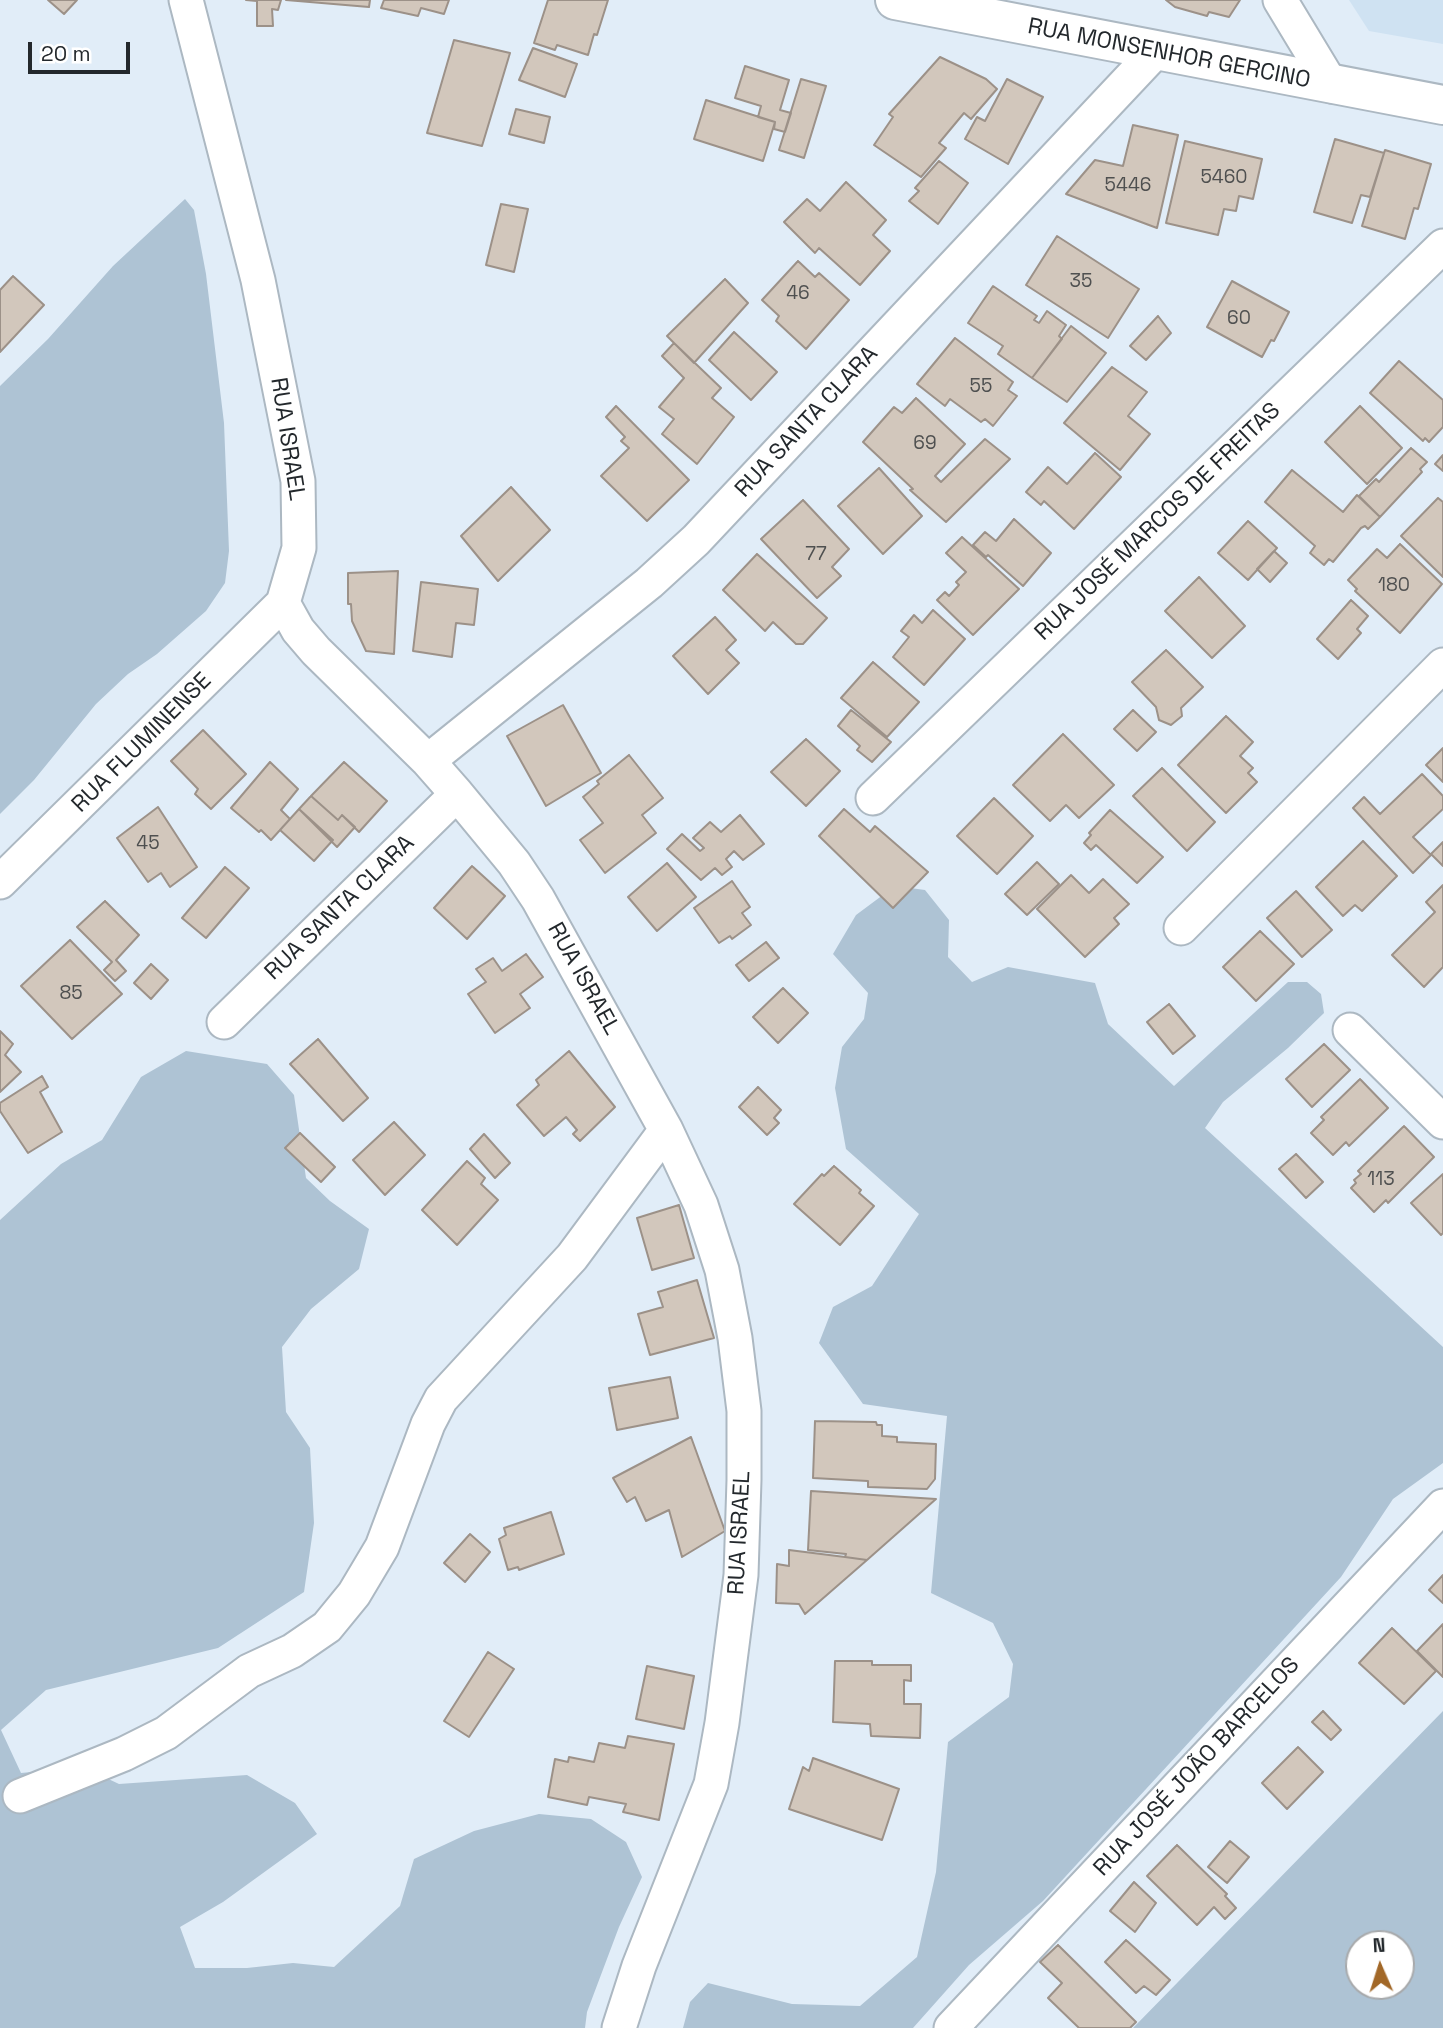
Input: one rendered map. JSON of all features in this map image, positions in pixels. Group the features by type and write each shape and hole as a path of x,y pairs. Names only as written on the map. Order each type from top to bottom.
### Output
{"main road":[{"name":"RUA MONSENHOR GERCINO","path":"895,0 1332,86 1443,105"}],"street":[{"name":"RUA ISRAEL","path":"186,0 258,280 298,481 299,548 283,603 298,630 316,651 428,761 457,794 514,863 538,899 666,1130 701,1205 722,1270 735,1338 744,1411 741,1575 722,1723 710,1784 639,1966 619,2028"},
{"path":"1280,0 1332,86"},
{"name":"RUA SANTA CLARA","path":"428,761 649,583 696,540 1156,51"},
{"name":"RUA JOSÉ MARCOS DE FREITAS","path":"873,798 1443,246"},
{"name":"RUA FLUMINENSE","path":"0,882 283,603"},
{"path":"1181,928 1443,665"},
{"name":"RUA SANTA CLARA","path":"224,1022 457,794"},
{"path":"1350,1030 1443,1122"},
{"path":"20,1796 124,1754 166,1733 249,1671 292,1651 327,1627 354,1594 382,1547 428,1424 441,1399 572,1257 666,1130"},
{"name":"RUA JOSÉ JOÃO BARCELOS","path":"951,2028 1443,1506"}],"shaded area":[{"path":"1349,0 1443,0 1443,44 1369,31"},
{"path":"185,199 194,210 206,274 224,423 229,551 225,583 206,611 157,654 128,674 96,704 34,780 0,814 0,386 48,339 113,266"},
{"path":"895,886 925,890 949,920 948,957 972,982 1008,967 1095,983 1108,1024 1174,1086 1288,982 1307,982 1321,994 1324,1013 1288,1048 1223,1102 1205,1128 1443,1347 1443,1463 1393,1499 1341,1577 1043,1901 969,1965 913,2028 683,2028 690,2002 708,1983 792,2004 860,2006 917,1957 936,1872 948,1742 1009,1697 1013,1664 993,1623 931,1593 947,1416 863,1404 819,1343 833,1307 872,1286 919,1214 846,1149 835,1088 842,1047 864,1019 868,993 833,954 856,915"},
{"path":"186,1051 267,1064 294,1095 306,1178 330,1201 369,1229 359,1269 311,1309 282,1347 286,1412 310,1448 314,1523 304,1592 218,1648 46,1690 1,1730 21,1773 83,1767 119,1784 247,1775 295,1803 317,1834 223,1902 180,1927 195,1968 247,1968 293,1963 334,1967 400,1906 414,1859 474,1831 539,1814 591,1819 626,1842 642,1877 619,1927 587,2012 585,2028 0,2028 0,1220 61,1164 102,1140 141,1077"},
{"path":"1443,1711 1443,2028 1133,2028"}],"building":[{"path":"48,0 77,0 64,14"},
{"path":"246,0 281,0 278,10 272,9 273,26 257,26 257,1"},
{"path":"286,0 370,0 369,7"},
{"path":"384,0 449,0 444,14 421,8 418,16 381,8"},
{"path":"548,0 608,0 588,55 557,45 555,50 534,43"},
{"path":"1166,0 1240,0 1229,17 1209,12 1207,16 1175,7"},
{"path":"454,40 510,53 482,146 427,133"},
{"path":"533,48 577,64 565,97 519,80"},
{"path":"940,57 986,79 997,89 971,119 964,113 939,143 946,148 921,177 874,145 893,117 889,114"},
{"path":"745,66 789,80 780,110 791,113 785,132 774,129 775,122 758,117 761,106 735,98"},
{"path":"801,79 826,86 804,158 779,150"},
{"path":"1007,79 1043,97 1008,164 965,139 977,117 985,121"},
{"path":"706,100 775,122 763,161 694,139"},
{"path":"516,109 550,117 544,143 509,134"},
{"path":"1133,125 1178,135 1157,228 1066,194 1095,160 1123,166"},
{"path":"1335,139 1384,153 1370,197 1361,195 1352,223 1314,212"},
{"path":"1185,141 1262,159 1253,199 1239,196 1236,211 1224,209 1218,235 1166,223"},
{"path":"1385,150 1431,164 1418,209 1414,208 1405,239 1362,226"},
{"path":"939,161 968,183 938,224 909,201 919,191 915,188"},
{"path":"846,182 886,220 873,235 890,251 860,285 819,248 815,253 784,222 807,199 820,211"},
{"path":"501,204 528,209 514,272 486,265"},
{"path":"1057,236 1139,289 1108,338 1026,285"},
{"path":"798,261 815,277 819,273 849,300 806,349 776,321 779,316 762,300"},
{"path":"13,276 44,305 0,352 0,290"},
{"path":"725,279 748,303 694,363 667,336"},
{"path":"1232,281 1289,312 1262,357 1207,327"},
{"path":"993,286 1037,316 1034,320 1039,323 1047,311 1066,325 1059,336 1062,339 1032,378 998,354 1003,346 968,323"},
{"path":"1158,316 1171,333 1146,360 1130,346"},
{"path":"1071,326 1106,353 1067,402 1032,378"},
{"path":"734,332 777,372 751,400 709,360"},
{"path":"955,338 1013,382 1008,390 1017,396 993,426 985,419 981,422 950,399 945,406 917,384"},
{"path":"674,343 721,388 712,398 734,417 697,464 662,434 674,419 659,407 684,378 662,356"},
{"path":"1399,361 1443,400 1443,427 1429,442 1425,438 1423,441 1370,393"},
{"path":"1112,367 1147,392 1128,416 1150,434 1120,470 1064,423"},
{"path":"916,398 965,444 935,476 941,482 985,439 1010,459 946,522 863,442 894,407 902,413"},
{"path":"616,406 689,480 647,521 601,476 629,448 621,441 625,437 606,417"},
{"path":"1360,406 1402,448 1367,484 1325,442"},
{"path":"1411,448 1427,462 1420,469 1422,472 1380,517 1359,496 1376,479 1379,482"},
{"path":"1095,453 1121,477 1074,529 1044,501 1041,505 1026,492 1048,467 1067,484"},
{"path":"1443,455 1443,471 1435,464"},
{"path":"879,468 922,516 883,554 838,506"},
{"path":"1292,470 1343,512 1357,495 1380,517 1368,529 1365,526 1361,528 1333,562 1329,559 1324,565 1310,553 1315,546 1265,502"},
{"path":"511,487 550,530 498,581 461,536"},
{"path":"1438,498 1443,502 1443,577 1401,536"},
{"path":"803,500 849,549 832,567 841,576 817,598 761,539"},
{"path":"1014,519 1051,553 1023,586 973,545 985,532 996,541"},
{"path":"1248,521 1277,548 1248,580 1218,553"},
{"path":"962,537 1019,589 973,635 937,600 945,592 949,596 959,585 956,582 966,572 946,553"},
{"path":"1400,544 1442,584 1400,633 1355,591 1357,589 1348,580 1377,549 1387,558"},
{"path":"1274,551 1287,563 1270,582 1257,569"},
{"path":"757,554 827,618 803,644 796,644 773,622 765,631 723,590"},
{"path":"398,571 394,654 366,651 352,621 351,604 348,604 348,573"},
{"path":"1199,577 1245,626 1212,658 1165,611"},
{"path":"421,582 478,589 474,625 456,623 452,657 413,651"},
{"path":"1351,600 1368,616 1357,629 1361,633 1338,659 1317,639"},
{"path":"933,610 965,639 924,685 893,657 909,637 901,631 914,615 922,623"},
{"path":"715,617 736,640 726,650 739,663 708,694 673,656"},
{"path":"1166,650 1203,687 1181,708 1182,716 1171,725 1159,720 1156,707 1132,682"},
{"path":"873,662 919,702 887,737 841,698"},
{"path":"563,705 601,773 546,806 507,736"},
{"path":"851,710 891,742 872,762 857,750 860,746 838,726"},
{"path":"1133,710 1156,732 1137,751 1114,729"},
{"path":"1226,716 1253,742 1240,756 1253,768 1248,773 1257,782 1226,813 1178,765"},
{"path":"203,730 246,774 211,809 195,794 198,789 171,761"},
{"path":"1063,734 1114,785 1079,818 1066,805 1050,821 1013,785"},
{"path":"806,739 840,771 806,806 771,772"},
{"path":"1443,748 1443,782 1426,765"},
{"path":"629,755 663,798 642,815 656,833 605,873 580,840 603,823 583,797 599,784 597,781"},
{"path":"270,762 298,789 281,810 290,819 271,840 231,808"},
{"path":"344,762 387,801 359,832 342,815 338,820 311,796"},
{"path":"1162,768 1215,822 1187,851 1133,796"},
{"path":"1422,774 1443,796 1443,809 1413,837 1431,855 1413,873 1353,808 1364,797 1380,814"},
{"path":"311,796 338,820 342,815 355,827 337,847 299,809"},
{"path":"994,798 1033,836 997,874 957,836"},
{"path":"158,807 197,867 170,887 161,873 148,882 117,838"},
{"path":"299,809 333,840 314,861 280,830"},
{"path":"844,809 870,832 875,826 928,872 893,908 819,836"},
{"path":"1110,810 1163,857 1137,883 1096,845 1091,850 1084,843 1091,835 1089,833"},
{"path":"740,815 764,844 743,860 734,851 726,859 732,867 722,875 715,868 701,880 667,849 682,834 700,851 704,848 693,838 710,822 721,832"},
{"path":"1363,841 1397,876 1362,911 1355,905 1343,916 1316,887"},
{"path":"1443,842 1443,866 1431,854"},
{"path":"1037,862 1059,884 1027,915 1005,894"},
{"path":"667,863 696,897 657,931 628,897"},
{"path":"472,866 505,896 467,939 434,908"},
{"path":"225,867 249,888 206,938 182,918"},
{"path":"1071,875 1089,893 1103,879 1129,904 1114,918 1119,924 1085,957 1037,909"},
{"path":"732,881 750,907 742,913 751,925 732,939 730,936 719,943 694,908"},
{"path":"1443,885 1443,967 1424,987 1392,955 1435,912 1426,902"},
{"path":"1296,891 1332,930 1302,957 1267,918"},
{"path":"105,901 139,935 116,960 126,971 115,981 104,970 112,962 77,927"},
{"path":"1260,931 1294,964 1256,1001 1223,967"},
{"path":"70,940 122,994 72,1039 21,986"},
{"path":"766,942 779,958 749,981 736,965"},
{"path":"526,954 543,977 520,994 530,1008 495,1033 468,994 486,982 476,969 493,958 502,971"},
{"path":"151,964 168,980 151,999 134,983"},
{"path":"783,988 808,1013 778,1043 753,1017"},
{"path":"1169,1004 1195,1036 1173,1054 1147,1022"},
{"path":"0,1031 13,1044 5,1055 21,1072 0,1092"},
{"path":"318,1039 368,1098 343,1121 290,1064"},
{"path":"1324,1044 1350,1070 1312,1107 1286,1079"},
{"path":"569,1051 615,1107 580,1141 573,1134 577,1130 566,1117 544,1136 517,1105 539,1085 536,1080"},
{"path":"42,1076 48,1087 40,1092 62,1132 28,1153 0,1111 0,1103"},
{"path":"1360,1079 1388,1108 1349,1146 1346,1142 1333,1155 1311,1133 1324,1120 1321,1117"},
{"path":"758,1087 781,1110 774,1118 779,1123 767,1135 739,1107"},
{"path":"394,1122 425,1155 385,1195 353,1160"},
{"path":"1404,1126 1434,1157 1388,1203 1386,1200 1374,1212 1351,1188 1356,1183 1354,1180 1361,1174 1358,1171"},
{"path":"300,1133 335,1167 321,1182 285,1148"},
{"path":"484,1134 510,1163 495,1178 470,1149"},
{"path":"1296,1154 1323,1182 1306,1198 1279,1169"},
{"path":"467,1161 485,1178 481,1184 498,1200 457,1245 422,1210"},
{"path":"834,1166 861,1190 859,1193 874,1206 840,1245 794,1204 822,1174 824,1176"},
{"path":"1443,1174 1443,1233 1441,1235 1411,1203"},
{"path":"679,1205 694,1258 652,1270 637,1218"},
{"path":"697,1280 714,1338 650,1355 638,1314 663,1307 658,1292"},
{"path":"670,1377 678,1418 617,1430 609,1388"},
{"path":"815,1421 876,1422 877,1425 882,1425 882,1436 897,1437 897,1442 936,1444 935,1479 927,1489 868,1487 868,1481 813,1478"},
{"path":"691,1437 725,1531 682,1557 669,1510 646,1521 635,1497 627,1502 613,1478"},
{"path":"811,1491 936,1499 867,1560 845,1557 846,1554 808,1550"},
{"path":"551,1512 564,1554 519,1570 518,1567 508,1570 499,1539 506,1535 504,1528"},
{"path":"470,1534 490,1552 465,1582 444,1563"},
{"path":"789,1550 867,1560 805,1614 799,1604 776,1603 777,1564 789,1566"},
{"path":"1443,1575 1443,1603 1429,1590"},
{"path":"1443,1624 1443,1677 1417,1651"},
{"path":"1392,1628 1436,1671 1404,1704 1359,1663"},
{"path":"488,1652 514,1669 469,1737 444,1721"},
{"path":"835,1661 911,1665 911,1681 904,1680 904,1704 921,1704 920,1738 871,1736 870,1724 833,1722"},
{"path":"647,1666 694,1676 684,1729 636,1719"},
{"path":"1323,1711 1341,1730 1331,1740 1312,1722"},
{"path":"628,1736 674,1744 659,1820 623,1812 626,1804 589,1797 587,1805 548,1797 555,1759 568,1762 569,1757 594,1762 599,1743 625,1748"},
{"path":"1298,1747 1323,1772 1287,1809 1262,1783"},
{"path":"813,1758 899,1789 882,1840 789,1809 803,1767 809,1771"},
{"path":"1230,1841 1249,1857 1227,1883 1208,1867"},
{"path":"1177,1845 1227,1894 1225,1896 1236,1908 1225,1919 1214,1907 1197,1925 1147,1876"},
{"path":"1134,1882 1156,1903 1135,1932 1110,1911"},
{"path":"1126,1940 1170,1980 1156,1995 1144,1986 1136,1993 1105,1962"},
{"path":"1058,1945 1136,2022 1130,2028 1079,2028 1048,1998 1062,1983 1040,1962"}]}
